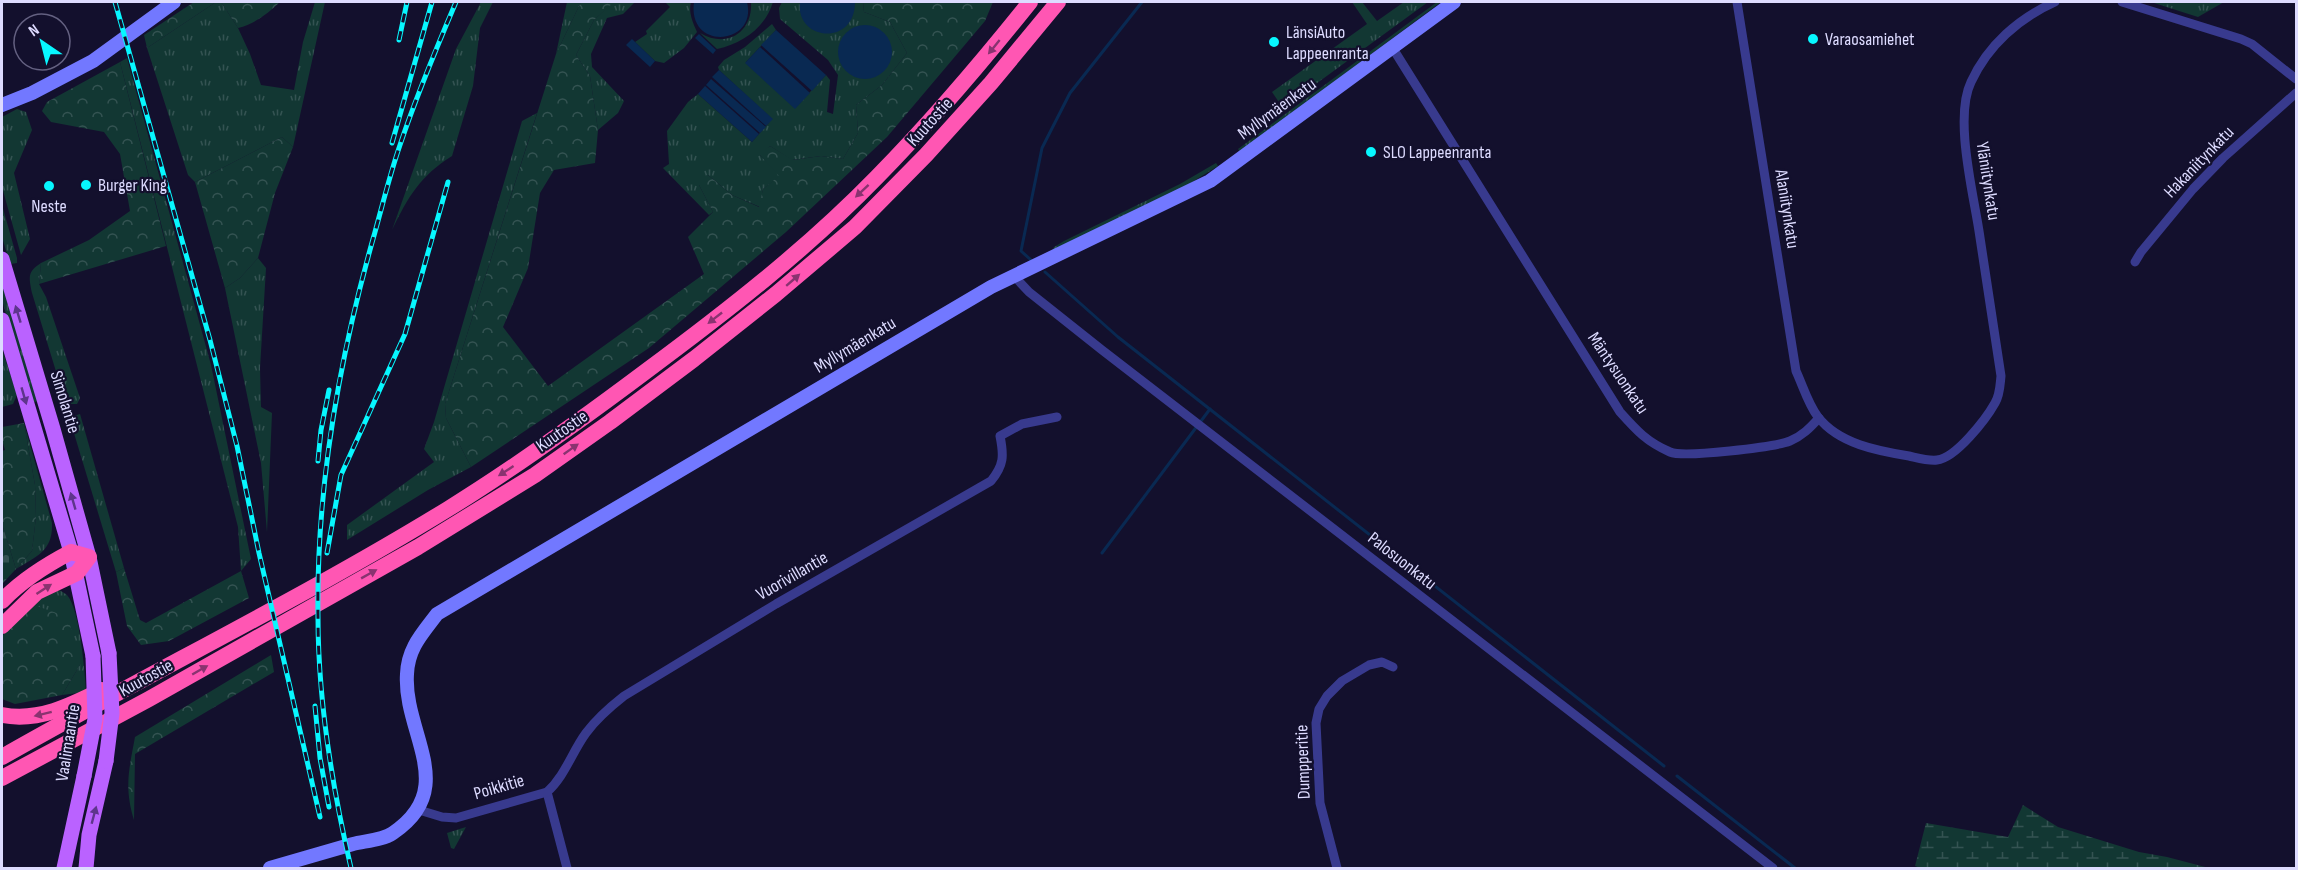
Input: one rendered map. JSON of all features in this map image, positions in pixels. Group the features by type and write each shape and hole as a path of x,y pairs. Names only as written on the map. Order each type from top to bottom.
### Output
{"highway":[{"name":"Kuutostie","path":"2,757 360,561 452,507 541,447 668,355 759,284 818,233 876,178 977,68 1030,2"},
{"name":"Kuutostie","path":"2,778 149,699 418,547 525,481 694,359 855,227 934,147 1058,2"},
{"path":"2,601 37,571 71,552 89,557 77,573 37,592 2,626"},
{"path":"2,715 39,716 77,702 360,561"},
{"path":"2,789 149,699"}],"main road":[{"path":"2,105 42,88 93,61 174,2"},
{"name":"Myllymäenkatu","path":"421,804 426,777 424,758 409,702 407,674 413,644 437,614 912,332 1014,276 1210,181 1454,2"},
{"name":"Simolantie","path":"2,259 89,557"},
{"name":"Simolantie","path":"2,320 71,552"},
{"name":"Vaalimaantie","path":"64,868 95,718 93,656 71,552"},
{"name":"Vaalimaantie","path":"86,868 89,835 106,761 112,713 109,653 89,557"},
{"path":"270,868 391,835 421,804"}],"street":[{"name":"Alaniitynkatu","path":"1737,2 1796,371 1809,402 1819,418"},
{"name":"Yläniitynkatu","path":"1819,418 1854,442 1876,451 1938,460 1948,456 1966,441 1995,403 2000,390 2001,376 1964,132 1966,108 1970,83 1985,57 2002,37 2024,18 2055,2"},
{"path":"2122,2 2241,39 2252,44 2296,79"},
{"name":"Mäntysuonkatu","path":"1392,47 1620,412 1642,437 1673,453 1715,453 1789,441 1806,432 1819,418"},
{"name":"Hakaniitynkatu","path":"2134,262 2186,198 2223,158 2296,93"},
{"name":"Palosuonkatu","path":"1014,276 1029,292 1102,350 1773,868"},
{"name":"Vuorivillantie","path":"547,792 559,782 587,732 605,711 624,696 789,596 991,481 1001,469 1003,451 1000,436 1022,424 1057,417"},
{"name":"Dumpperitie","path":"1338,868 1320,803 1316,723 1319,709 1327,696 1342,681 1369,665 1382,662 1394,667"},
{"name":"Poikkitie","path":"421,804 442,817 456,818 547,792 567,868"}],"green space":[{"path":"194,2 216,2 147,48 144,35"},
{"path":"216,2 221,2 238,28 261,85 294,90 303,42 315,2 325,2 293,147 282,137 195,182 188,175 147,48"},
{"path":"221,2 280,2 256,21 238,28"},
{"path":"481,2 493,2 480,28 473,86 452,156 431,171 416,188 392,230 456,49"},
{"path":"567,2 581,2 556,54"},
{"path":"581,2 614,2 594,20 576,55 590,76 598,130 595,163 554,170 540,193 528,268 503,327 548,386 704,274 688,237 713,212 699,185 699,178 708,175 732,195 759,207 763,189 779,176 759,154 770,146 793,160 821,156 843,159 858,133 856,105 882,85 907,53 890,22 864,12 863,2 993,2 985,21 887,137 786,232 649,348 471,467 446,418 445,404 556,54"},
{"path":"613,2 635,2 623,14 607,18 591,54 592,67 624,101 618,113 598,130 590,76 576,55 594,20"},
{"path":"665,2 691,2 691,14 697,32 684,48 664,63 655,61 635,42 647,34 646,31 670,7"},
{"path":"751,2 773,2 759,27 736,43 717,49 700,33 720,39 736,35 748,22"},
{"path":"782,2 863,2 864,12 890,22 907,53 882,85 856,105 858,133 843,159 821,156 792,160 770,146 760,155 780,176 763,189 760,207 732,195 708,175 699,185 713,212 709,215 663,168 669,164 667,131 688,102 698,94 752,142 772,119 719,70 718,67 724,60 745,47 772,24 776,30 746,62 795,108 826,75 830,80 827,112 833,114 838,75 828,60 780,19 779,8"},
{"path":"1352,2 1362,2 1377,21 1404,2 1428,2 1283,108 1272,92 1367,24"},
{"path":"1437,2 1441,2 1240,152 1238,149"},
{"path":"2151,2 2224,2 2198,17"},
{"path":"127,58 211,365 251,559 241,571 238,527 120,62"},
{"path":"120,62 166,246 39,284 41,263 89,240 130,211 120,154 104,132 51,122 42,111 47,102"},
{"path":"17,109 26,112 32,130 14,173 30,239 21,255 2,187 2,117"},
{"path":"537,113 445,404 446,418 471,467 428,490 347,540 347,525 434,462 424,449 434,422 522,121"},
{"path":"282,137 293,147 275,193 258,258 240,278 225,288 195,182"},
{"path":"1216,163 1218,166 1176,192 1052,251 1064,241 1180,184"},
{"path":"2,205 17,263 10,264 2,237"},
{"path":"258,258 266,268 260,368 261,407 272,413 267,532 261,463 225,288 240,278"},
{"path":"41,263 39,284 46,297 80,398 77,404 66,404 32,293 30,275 33,269"},
{"path":"2,283 38,401 32,403 2,300"},
{"path":"2,349 17,395 13,404 2,407"},
{"path":"80,414 124,568 116,572 70,420 71,417"},
{"path":"24,423 52,523 52,532 42,552 16,569 32,551 36,517 35,485"},
{"path":"24,423 35,485 36,517 32,551 16,569 2,524 2,451 5,450 2,427"},
{"path":"2,524 16,569 2,584"},
{"path":"124,568 140,620 146,623 241,571 249,598 169,641 141,645 127,626 116,572"},
{"path":"59,590 72,602 75,613 81,642 86,692 62,695 80,665 34,605 2,636 2,633 36,599"},
{"path":"34,605 68,617 80,665 62,695 15,704 2,699 2,636"},
{"path":"271,655 274,672 135,754 134,820 128,788 135,737"},
{"path":"2023,805 2058,827 2139,852 2209,868 1920,868 1915,866 1926,823 2008,837"},
{"path":"466,827 454,849 451,848 447,833"}],"water":[{"path":"694,2 747,2 748,16 742,27 733,34 722,37 711,35 701,29 695,18"},
{"path":"800,2 855,2 852,17 846,26 836,32 826,34 806,25 801,15"},
{"path":"860,25 870,25 880,29 888,37 892,52 888,67 880,75 870,79 860,79 850,75 842,67 838,57 838,47 842,37 850,29"},
{"path":"776,30 826,75 812,91 761,45"},
{"path":"699,34 716,50 713,54 695,38"},
{"path":"632,39 655,61 650,67 626,45"},
{"path":"760,47 810,93 795,109 745,63"},
{"path":"719,70 773,119 766,126 712,77"},
{"path":"711,79 766,127 760,133 706,85"},
{"path":"705,86 759,134 752,142 698,94"}],"waterway":[{"path":"1031,260 1021,251 1042,148 1070,93 1142,2"},
{"path":"1045,272 1118,337 1664,766"},
{"path":"1102,553 1210,409"},
{"path":"1677,776 1795,868"}],"railway":[{"path":"115,2 210,340 237,446 259,553 320,817"},
{"path":"399,40 407,2"},
{"path":"392,143 432,2"},
{"path":"351,868 332,775 320,680 318,568 326,471 332,423 351,327 387,188 413,109 456,2"},
{"path":"327,553 341,475 405,334 448,182"},
{"path":"318,461 329,390"},
{"path":"315,706 320,758 329,807"}],"place":[{"name":"Varaosamiehet","path":"1813,39"},
{"name":"LänsiAuto Lappeenranta","path":"1274,42"},
{"name":"SLO Lappeenranta","path":"1371,152"},
{"name":"Burger King","path":"86,185"},
{"name":"Neste","path":"49,186"}]}
